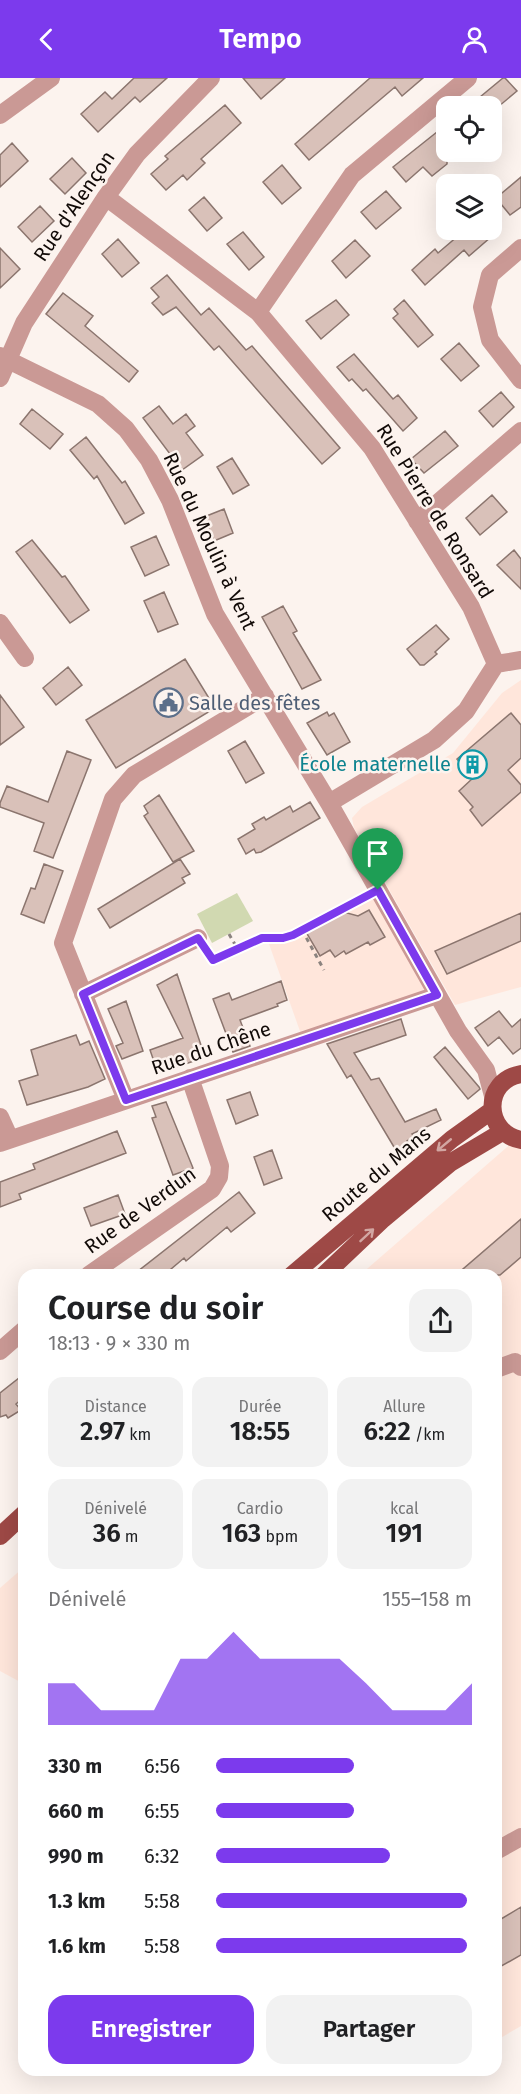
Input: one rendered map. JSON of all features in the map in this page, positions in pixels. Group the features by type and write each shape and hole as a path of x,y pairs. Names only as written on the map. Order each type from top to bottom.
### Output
{"main road":[{"name":"Route du Mans","path":"299,1269 492,1103 499,1086 519,1075"},
{"path":"492,1103 495,1123 502,1132 513,1139 521,1140"},
{"name":"Route du Mans","path":"330,1269 383,1219 450,1163 502,1132"},
{"path":"0,1536 18,1520"},
{"path":"0,1541 18,1529"}],"street":[{"path":"0,115 51,78"},
{"name":"Rue d'Alençon","path":"0,378 4,358 24,323 106,197 137,154 211,78"},
{"path":"258,312 352,175 468,78"},
{"name":"Rue Pierre de Ronsard","path":"106,197 258,312 372,448 471,608 496,664"},
{"path":"521,248 490,275 482,308 490,340 521,380"},
{"name":"Rue du Moulin à Vent","path":"4,358 98,404 126,429 148,460 170,500 215,614 329,803 458,1031 486,1070 492,1103"},
{"path":"417,521 521,431"},
{"path":"0,623 25,658"},
{"path":"329,803 434,740 466,711 496,664 521,660"},
{"path":"126,1100 63,943 113,799 134,775 265,696"},
{"path":"83,994 198,938"},
{"name":"Rue du Chêne","path":"5,1141 437,995"},
{"path":"486,1070 519,1075"},
{"name":"Rue de Verdun","path":"97,1269 212,1189 219,1176 220,1166 190,1078"},
{"path":"0,1117 5,1141"},
{"path":"0,1351 18,1335"},
{"path":"502,1367 514,1362 521,1367"},
{"path":"502,1848 521,1837"}],"path":[{"path":"198,938 213,960 262,938 283,938 302,930 378,890"},
{"path":"302,930 324,970"},
{"path":"229,934 237,948"}],"shaded area":[{"path":"521,680 521,987 455,1005 354,828 352,818 362,807 453,753 502,693"},
{"path":"372,891 431,992 301,1034 269,944"},
{"path":"521,1135 521,2026 502,2037 502,1269 367,1269"},
{"path":"18,1572 18,1681 0,1671 0,1588"}],"green space":[{"path":"237,893 253,921 212,943 197,914"}],"building":[{"path":"134,78 167,78 140,102 135,97 98,132 81,114 105,92 112,99"},
{"path":"243,78 285,78 261,99"},
{"path":"370,78 423,78 402,96 395,87 309,160 295,144"},
{"path":"503,78 517,91 502,104 502,96 481,96"},
{"path":"225,105 241,123 201,159 205,163 187,180 183,175 166,190 151,174 168,159 165,156"},
{"path":"436,133 436,162 447,162 447,164 432,176 423,167 406,182 393,167"},
{"path":"12,143 28,161 0,187 0,155"},
{"path":"72,158 86,173 65,194 50,179"},
{"path":"282,165 301,188 282,204 263,182"},
{"path":"521,177 521,207 510,215 502,205 502,193"},
{"path":"386,191 401,208 376,229 361,212"},
{"path":"204,197 222,218 207,231 189,210"},
{"path":"40,206 54,221 32,242 18,227"},
{"path":"243,232 264,257 249,270 227,244"},
{"path":"118,239 139,263 122,277 102,254"},
{"path":"355,240 370,256 346,278 332,261"},
{"path":"453,240 487,240 469,256 464,250 425,285 412,270 435,249 438,253"},
{"path":"0,248 20,269 0,288"},
{"path":"167,275 201,315 209,308 246,350 252,346 340,448 322,464 219,346 214,350 176,307 163,315 152,303 159,297 151,288"},
{"path":"63,293 93,316 85,326 138,371 129,382 46,314"},
{"path":"336,300 349,315 321,339 306,321"},
{"path":"404,300 433,335 418,347 393,318 398,314 394,309"},
{"path":"459,343 479,366 461,381 441,359"},
{"path":"354,354 393,399 398,395 417,418 403,431 366,389 363,391 352,379 349,381 337,367"},
{"path":"501,392 514,407 493,427 479,411"},
{"path":"159,406 173,424 186,414 195,426 186,433 203,455 182,470 143,418"},
{"path":"32,409 63,434 50,449 20,424"},
{"path":"445,431 458,446 424,473 411,459"},
{"path":"86,437 122,483 125,481 144,513 125,524 97,476 94,479 70,450"},
{"path":"232,458 249,485 233,494 217,467"},
{"path":"492,495 507,512 480,535 466,518"},
{"path":"224,509 233,533 214,541 204,517"},
{"path":"156,536 169,565 145,576 131,547"},
{"path":"32,540 62,577 65,576 89,610 70,623 16,552"},
{"path":"514,550 521,559 521,589 497,565"},
{"path":"164,592 178,624 158,632 144,601"},
{"path":"283,606 297,631 293,633 321,680 302,689 262,617"},
{"path":"436,625 449,639 435,652 437,654 424,665 420,665 407,649"},
{"name":"Salle des fêtes","path":"185,659 215,708 116,768 86,720"},
{"path":"68,667 82,685 56,705 43,688"},
{"path":"0,695 24,727 0,745"},
{"path":"327,712 329,716 334,713 350,742 327,755 307,723"},
{"name":"École maternelle","path":"511,713 521,725 521,758 508,770 521,785 521,792 482,826 470,810 473,807 459,791 473,778 457,759"},
{"path":"245,741 264,773 246,783 228,751"},
{"path":"67,751 91,760 53,858 34,851 44,823 0,807 0,803 7,786 48,802"},
{"path":"159,795 194,851 173,862 144,816 148,813 144,806"},
{"path":"310,802 320,818 261,852 256,853 254,849 246,854 238,839 255,829 252,824 264,817 266,820 290,806 293,812"},
{"path":"180,859 190,874 182,878 185,883 110,928 98,909"},
{"path":"44,864 63,871 44,923 21,914 31,888 35,889"},
{"path":"369,910 385,937 370,945 368,942 346,954 344,951 335,957 330,950 320,956 306,932 340,911 358,916"},
{"path":"521,913 521,941 447,974 435,951"},
{"path":"177,974 203,1051 192,1055 194,1061 158,1073 150,1050 183,1038 157,985"},
{"path":"281,981 287,1000 277,1004 278,1006 240,1020 250,1046 233,1052 213,999 229,993 232,1000"},
{"path":"126,1001 143,1051 122,1059 116,1046 123,1043 108,1009"},
{"path":"499,1011 512,1027 521,1019 521,1048 513,1054 499,1037 488,1046 475,1028"},
{"path":"401,1019 406,1035 354,1053 371,1080 379,1078 405,1122 436,1109 441,1120 412,1134 414,1136 407,1141 412,1147 400,1157 351,1075 347,1078 327,1044"},
{"path":"76,1035 80,1045 89,1041 105,1079 88,1087 27,1105 19,1081 38,1075 31,1050"},
{"path":"445,1047 480,1089 468,1099 434,1057"},
{"path":"250,1092 258,1115 236,1124 227,1100"},
{"path":"166,1102 193,1168 173,1175 152,1118 156,1117 152,1106"},
{"path":"117,1131 126,1153 19,1194 21,1199 0,1207 0,1182 35,1169 33,1164"},
{"path":"272,1150 282,1178 264,1185 254,1157"},
{"path":"239,1192 255,1213 231,1232 227,1227 186,1261 184,1258 171,1269 141,1269"},
{"path":"118,1195 125,1214 91,1226 84,1208"},
{"path":"521,1219 521,1257 502,1273 502,1269 463,1269"},
{"path":"18,1379 18,1402 16,1404 18,1412 8,1418 6,1415 0,1417 0,1393"},
{"path":"521,1907 521,1955 502,1966 502,1918"}],"place":[{"name":"Salle des fêtes","path":"168,703"},
{"name":"École maternelle","path":"472,764"}],"route":[{"path":"378,890 437,995 126,1100 83,994 198,938 208,956 213,960 262,938 283,938 293,935 378,890"}]}
